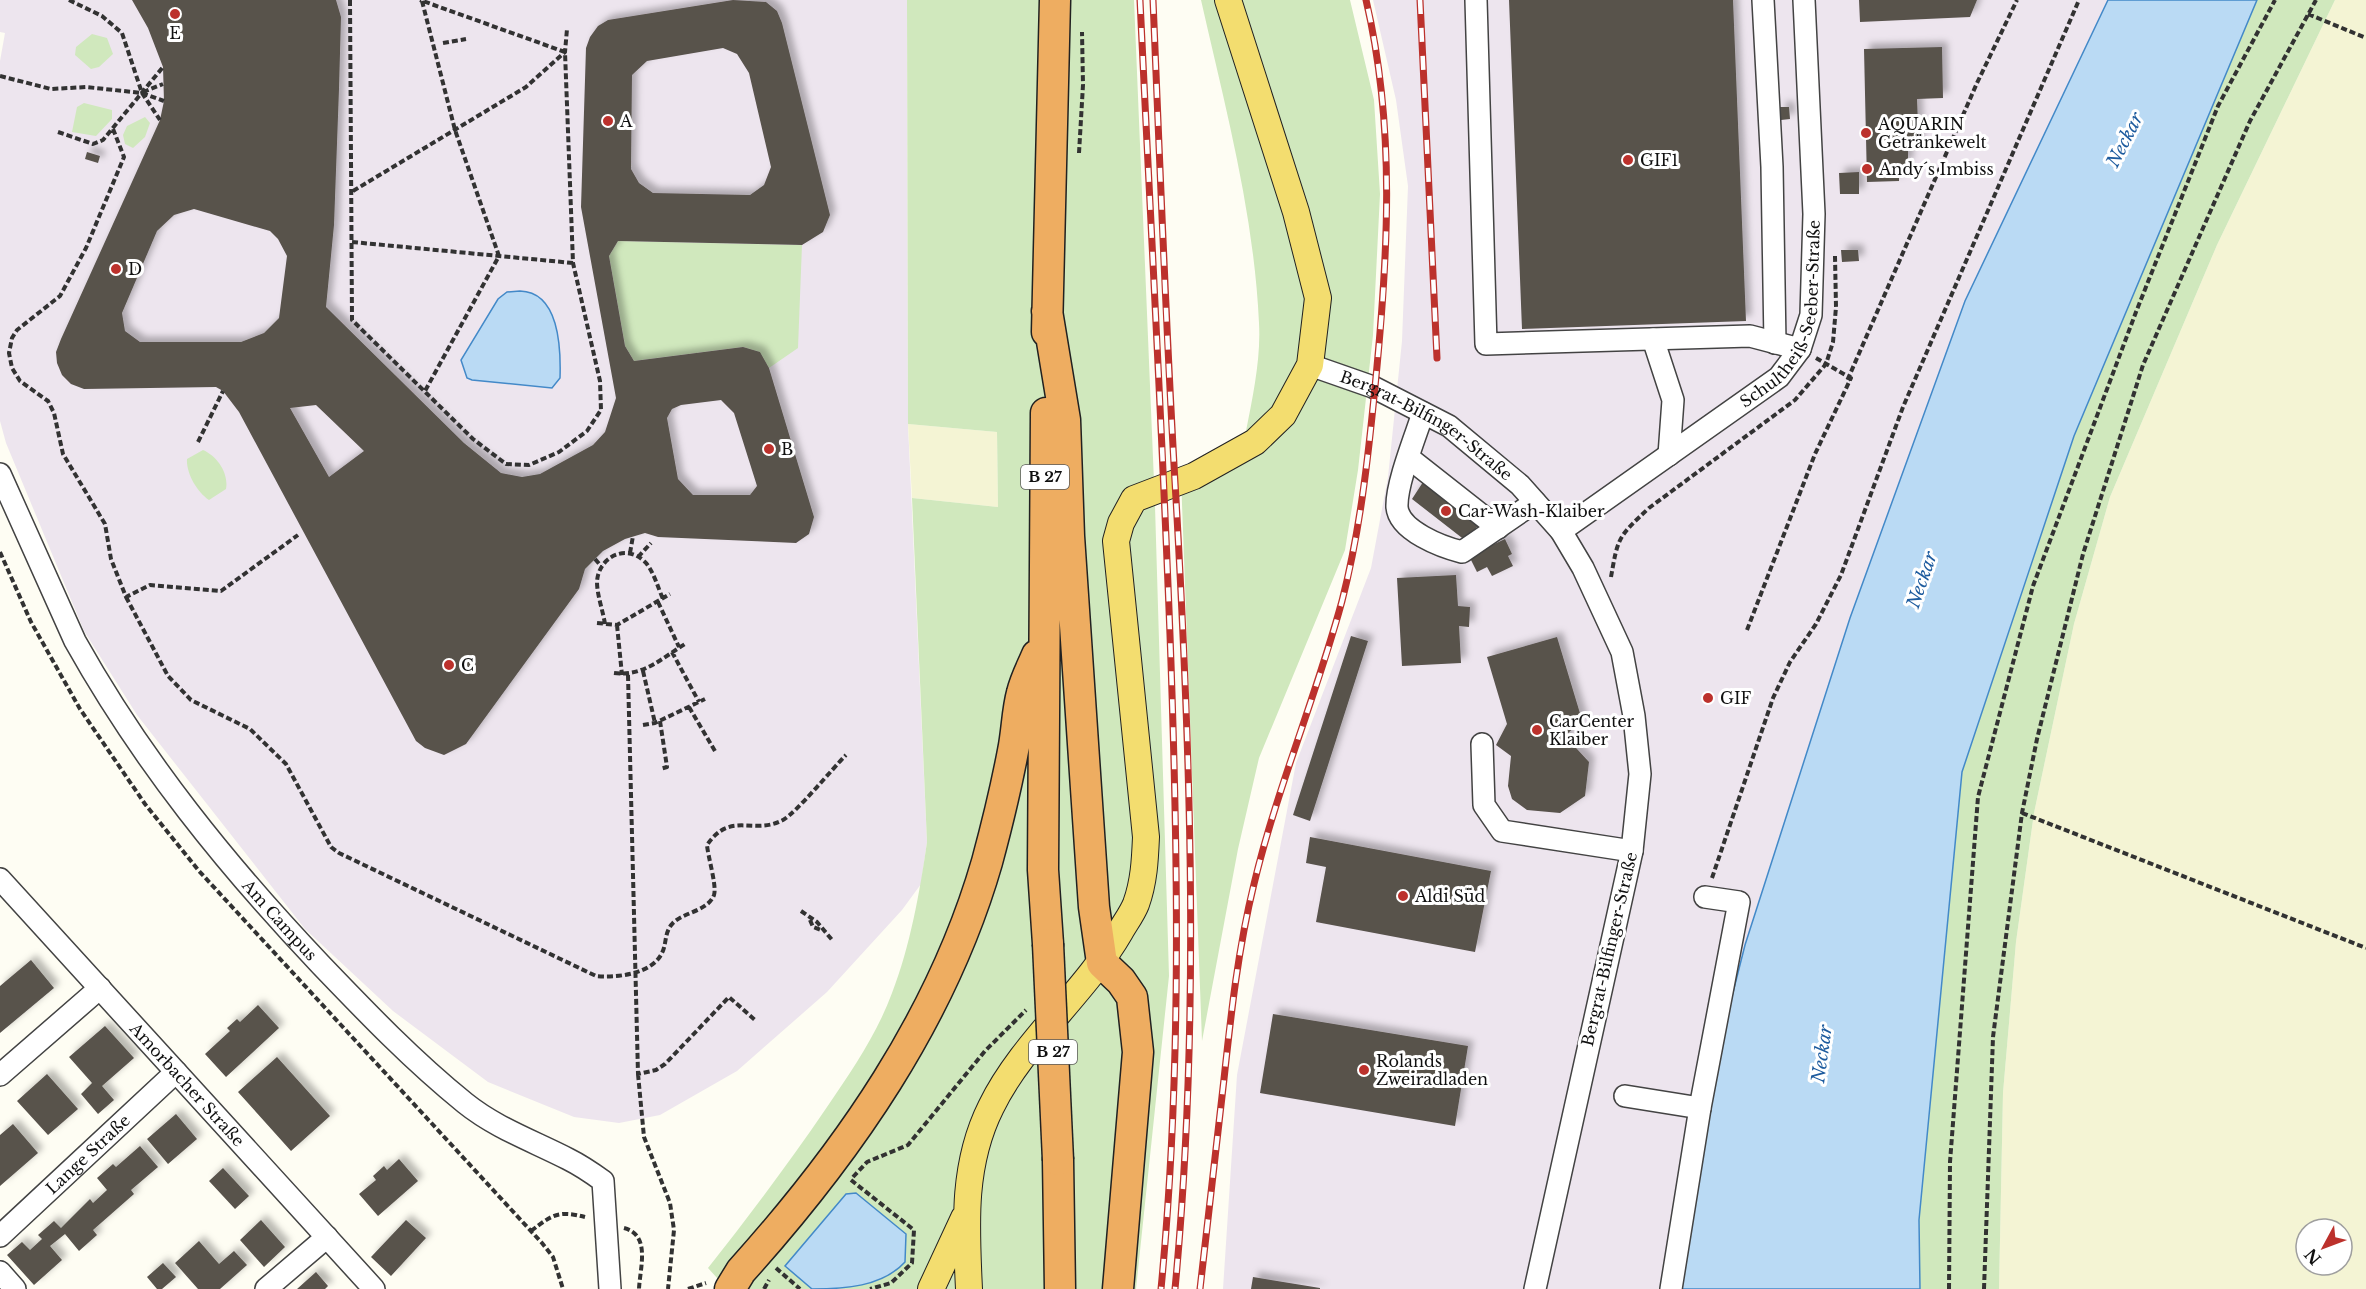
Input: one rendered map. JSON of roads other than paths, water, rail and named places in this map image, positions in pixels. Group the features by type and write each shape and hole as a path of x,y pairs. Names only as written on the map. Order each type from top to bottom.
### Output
{"highway":[{"name":"B 27","path":"1055,0 1047,311 1043,870 1058,1160 1060,1289"},
{"path":"1047,311 1065,420 1069,536 1094,907 1102,963 1121,981 1132,997 1137,1042 1118,1289"},
{"path":"729,1289 741,1271 828,1170 861,1125 926,1013 955,950 987,863 1013,750 1022,692 1043,642"}],"main road":[{"path":"969,1289 965,1215 977,1141 991,1106 1017,1065 1102,963 1136,906 1144,872 1146,837 1116,542 1121,523 1134,500 1194,476 1255,442 1283,415 1310,365 1317,298 1296,212 1228,0"},
{"path":"931,1289 965,1215"}],"street":[{"path":"1476,0 1486,344 1750,336 1800,349"},
{"path":"1763,0 1772,166 1775,342"},
{"name":"Schultheiß-Seeber-Straße","path":"1562,531 1779,377 1800,349 1811,315 1814,214 1803,0"},
{"path":"1653,339 1673,400 1669,455"},
{"name":"Bergrat-Bilfinger-Straße","path":"1310,365 1373,387 1449,426 1482,452 1562,531 1583,568 1622,652 1634,716 1640,774 1632,851 1534,1289"},
{"path":"1423,413 1397,507 1406,524 1437,546 1462,552 1535,502"},
{"path":"1409,458 1498,528"},
{"name":"Am Campus","path":"0,474 61,610 90,668 123,722 181,805 264,904 385,1032 466,1104 497,1125 570,1159 603,1180 610,1289"},
{"path":"1482,744 1484,805 1502,831 1632,851"},
{"name":"Amorbacher Straße","path":"0,879 374,1289"},
{"path":"1671,1289 1700,1108 1739,902 1705,897"},
{"path":"0,1075 100,988"},
{"name":"Lange Straße","path":"0,1236 176,1072"},
{"path":"1625,1096 1700,1108"},
{"path":"266,1289 327,1237"},
{"path":"0,1272 15,1289"}],"water":[{"name":"Neckar","path":"2108,0 2257,0 2074,436 1962,772 1919,1220 1920,1289 1680,1289 1721,1040 1745,945 1850,618 1965,301"},
{"path":"520,291 533,294 543,301 555,323 560,351 560,378 552,388 472,380 467,378 461,360 498,299 507,292"},
{"path":"856,1193 906,1234 905,1262 896,1270 874,1282 849,1287 812,1289 785,1266 846,1194"}],"railway":[{"path":"1140,0 1167,556 1175,798 1175,1044 1168,1207 1161,1289"},
{"path":"1153,0 1189,795 1188,1091 1175,1289"},
{"path":"1200,1289 1232,1006 1248,908 1263,848 1342,601 1359,522 1366,468 1383,290 1387,193 1382,96 1376,48 1366,0"},
{"path":"1420,0 1437,358"}],"place":[{"name":"E","path":"175,14"},
{"name":"A","path":"608,121"},
{"name":"AQUARIN Getränkewelt","path":"1866,133"},
{"name":"GIF1","path":"1628,160"},
{"name":"Andy´s Imbiss","path":"1867,169"},
{"name":"D","path":"116,269"},
{"name":"B","path":"769,449"},
{"name":"Car-Wash-Klaiber","path":"1446,511"},
{"name":"C","path":"449,665"},
{"name":"GIF","path":"1708,698"},
{"name":"CarCenter Klaiber","path":"1537,730"},
{"name":"Aldi Süd","path":"1403,896"},
{"name":"Rolands Zweiradladen","path":"1364,1070"}]}
